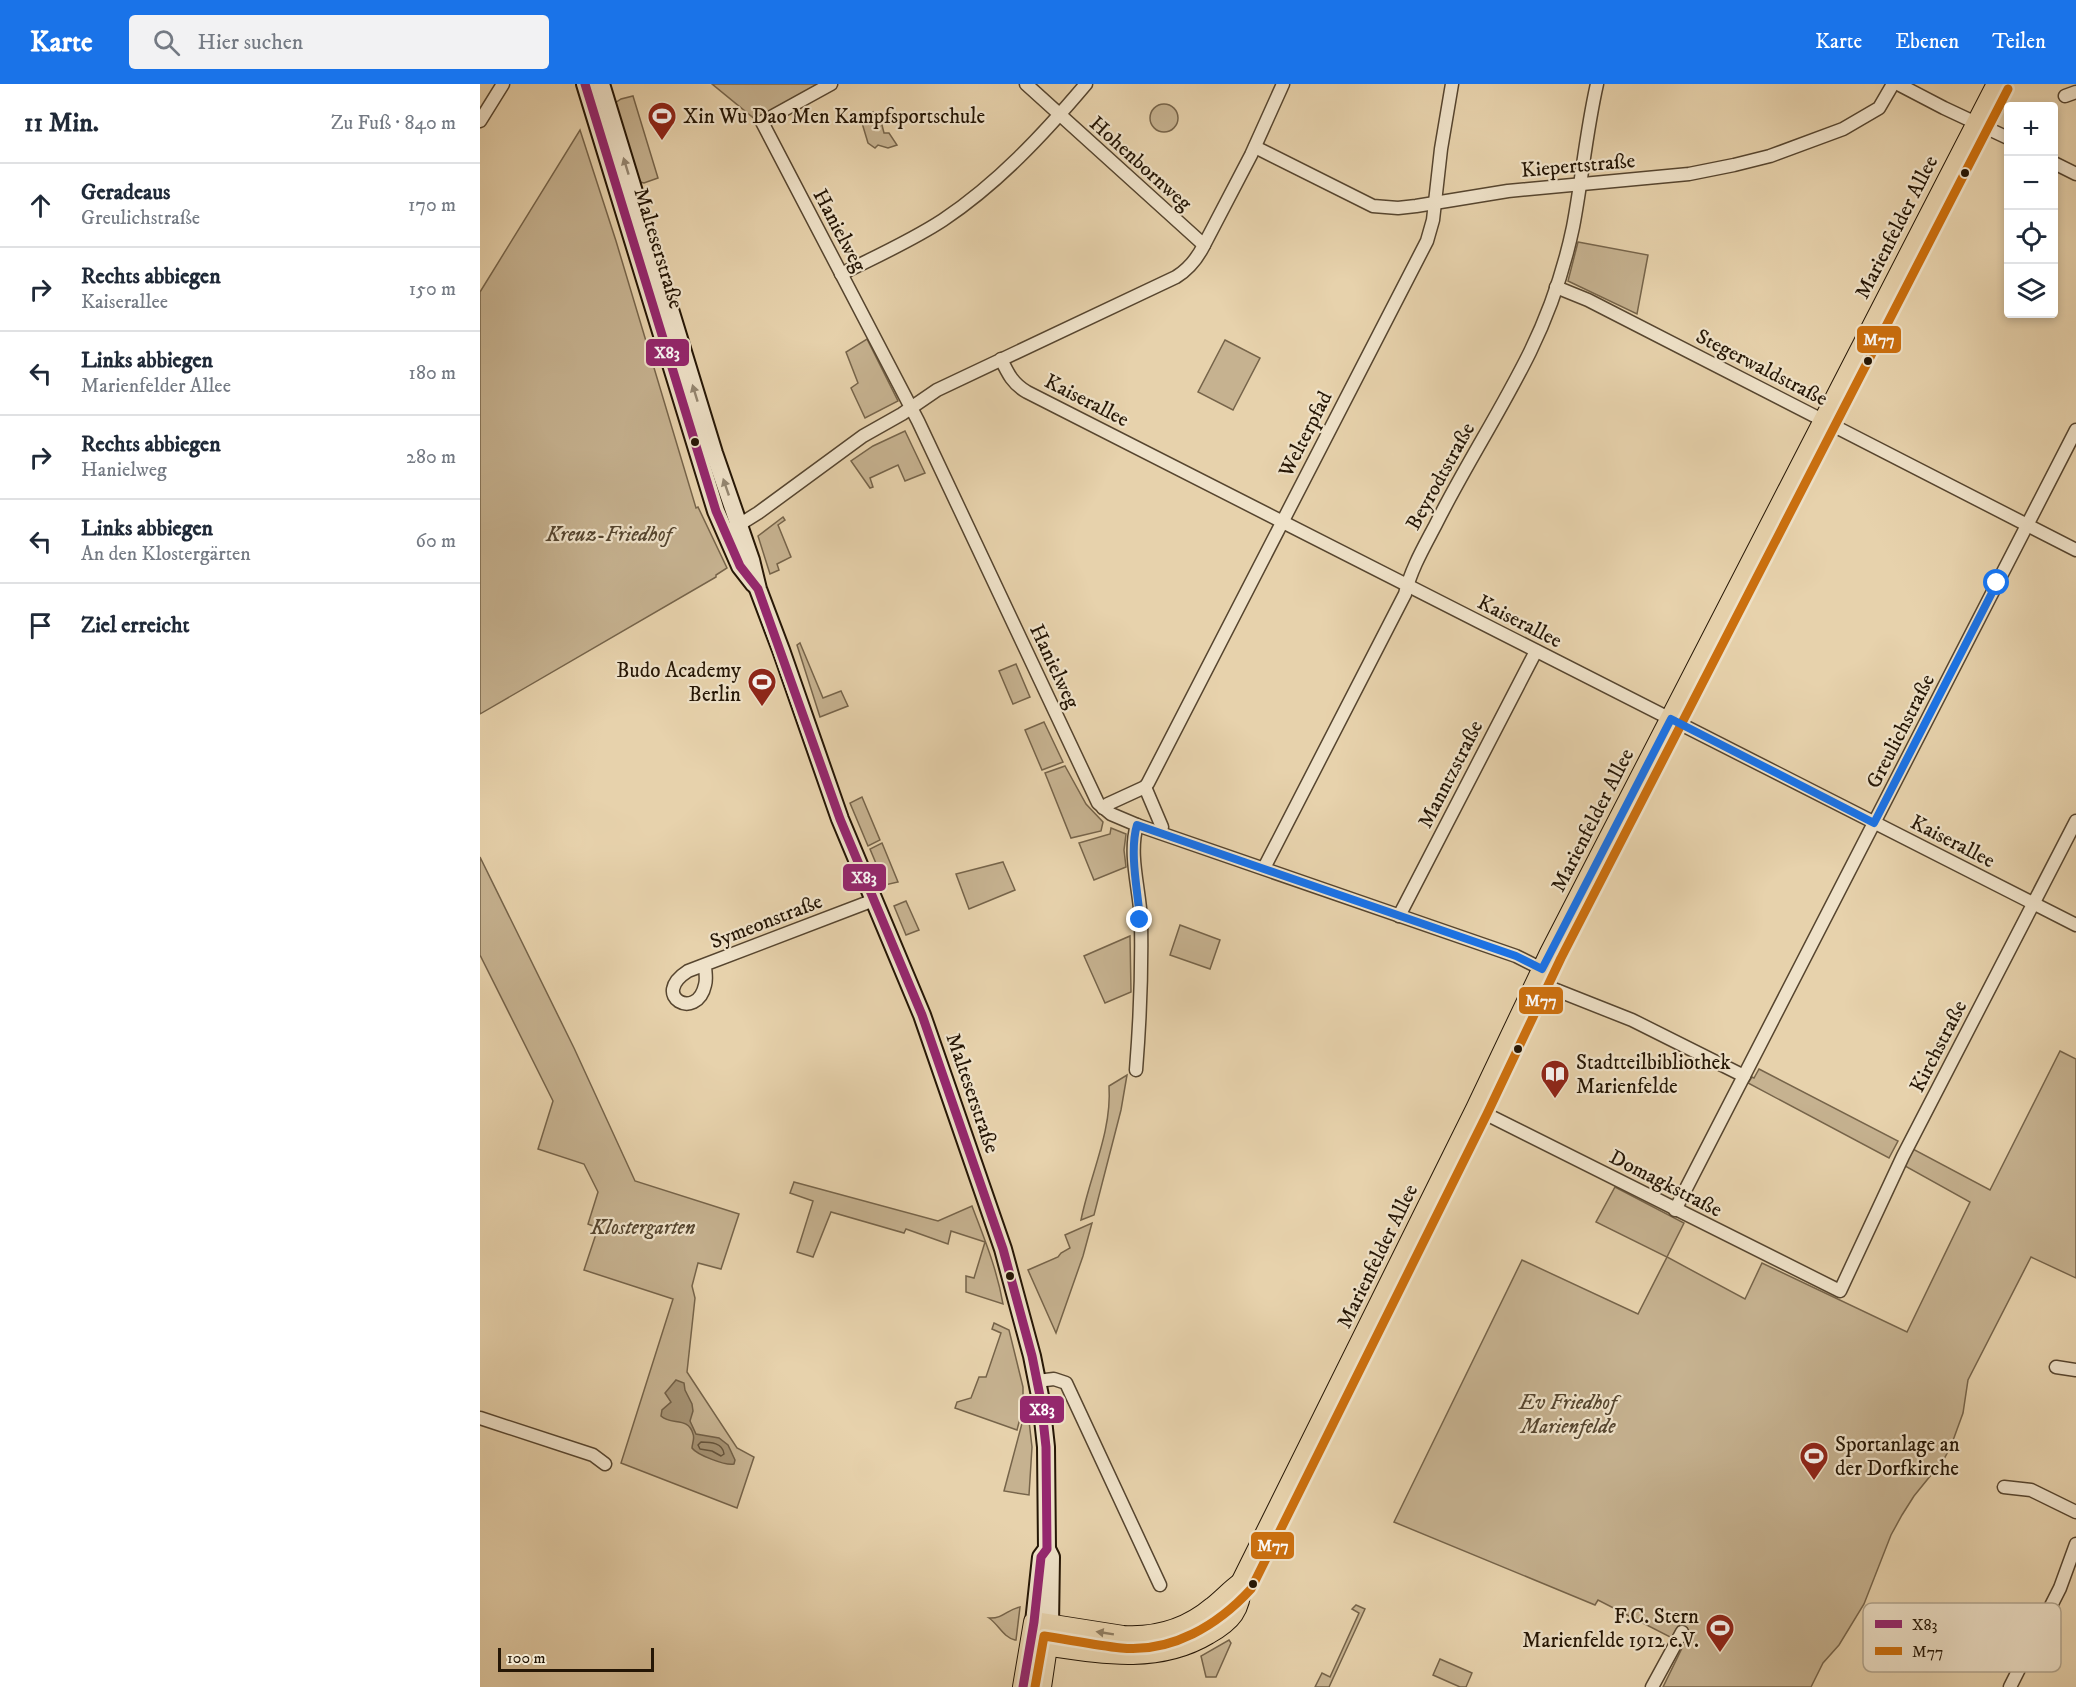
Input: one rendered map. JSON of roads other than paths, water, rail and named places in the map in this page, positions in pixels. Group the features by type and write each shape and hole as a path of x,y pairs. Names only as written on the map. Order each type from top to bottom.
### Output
{"main road":[{"name":"Malteserstraße","path":"585,84 637,228"},
{"name":"Malteserstraße","path":"601,84 637,228 732,529 740,566 758,589 829,790 918,1005 995,1222 1016,1293 1037,1381 1046,1447 1047,1549 1051,1557 1042,1623"},
{"name":"Marienfelder Allee","path":"1039,1644 1122,1654 1154,1653 1183,1647 1218,1628 1228,1620 1241,1601 1241,1583 1476,1109 1539,976 1997,84"},
{"name":"Marienfelder Allee","path":"1042,1623 1123,1636 1158,1635 1184,1626 1203,1615 1231,1589 1241,1583"},
{"path":"1041,1687 1039,1644 1042,1623"},
{"path":"1023,1687 1039,1644"}],"street":[{"path":"480,121 503,84"},
{"name":"Hanielweg","path":"831,84 762,122 910,408 1095,798 1103,808"},
{"name":"Hohenbornweg","path":"1026,84 1204,246"},
{"path":"841,274 918,235 968,202 1018,160 1086,84"},
{"path":"732,529 863,436 938,390 1176,277 1191,265 1204,246 1255,147 1283,84"},
{"name":"Welterpfad","path":"1145,787 1427,241 1432,229 1444,126 1452,84"},
{"name":"Beyrodtstraße","path":"1264,868 1405,594 1409,576 1445,506 1530,353 1556,287 1572,230 1589,118 1597,84"},
{"name":"Kiepertstraße","path":"1255,147 1373,206 1398,208 1508,191 1689,174 1770,156 1834,133 1865,117 1879,108 1893,84"},
{"path":"1898,84 2004,136"},
{"path":"2058,165 2076,174"},
{"name":"Stegerwaldstraße","path":"1556,287 1588,300 2076,550"},
{"name":"Kaiserallee","path":"1001,359 1010,378 1027,392 2076,925"},
{"name":"Greulichstraße","path":"1676,1210 2076,430"},
{"name":"Manntzstraße","path":"1399,916 1536,651"},
{"path":"1160,832 1162,827 1145,787 1103,808 1137,825 1516,956 1539,976 1744,1076"},
{"name":"Kirchstraße","path":"1840,1291 1904,1155 2076,821"},
{"path":"1136,1070 1139,1037 1140,920 1134,843 1137,825"},
{"name":"Symeonstraße","path":"705,965 874,900"},
{"name":"Domagkstraße","path":"1476,1109 1840,1291"},
{"path":"2056,1367 2076,1370"},
{"path":"1037,1381 1059,1379 1069,1387 1160,1585"},
{"path":"480,1418 593,1455 605,1464"},
{"path":"2004,1487 2031,1490 2076,1512"},
{"path":"2052,1603 2076,1544"},
{"path":"1652,1687 1682,1632"},
{"path":"2010,1687 2017,1672"}],"water":[{"path":"676,1380 684,1383 692,1404 693,1411 690,1421 696,1434 719,1438 728,1445 735,1460 734,1464 719,1462 695,1451 692,1448 694,1436 691,1428 661,1416 662,1410 671,1402 665,1393"}],"place":[{"name":"Xin Wu Dao Men Kampfsportschule","path":"662,142"},
{"name":"Budo Academy Berlin","path":"762,708"},
{"name":"Stadtteilbibliothek Marienfelde","path":"1555,1100"},
{"name":"Sportanlage an der Dorfkirche","path":"1814,1482"},
{"name":"F.C. Stern Marienfelde 1912 e.V.","path":"1720,1654"}],"park label":[{"name":"Kreuz-Friedhof","path":"609,534"},
{"name":"Klostergarten","path":"643,1227"},
{"name":"Ev Friedhof Marienfelde","path":"1568,1414"}]}
